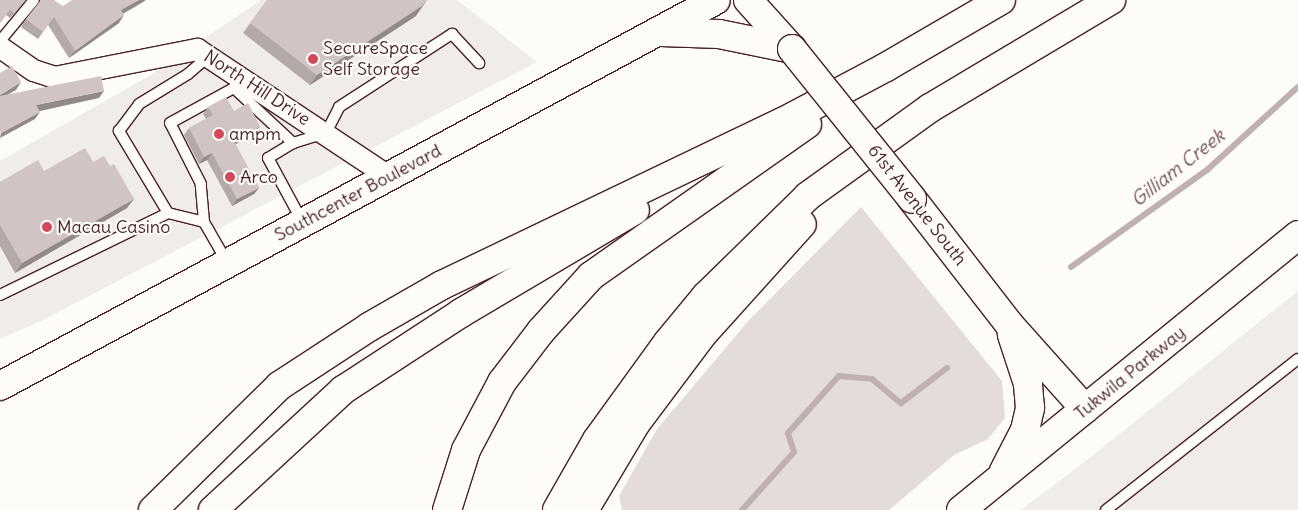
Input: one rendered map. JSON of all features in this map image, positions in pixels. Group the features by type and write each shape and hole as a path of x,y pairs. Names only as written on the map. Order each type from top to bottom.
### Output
{"main road":[{"name":"Southcenter Boulevard","path":"0,386 716,0"},
{"name":"61st Avenue South","path":"748,0 792,49 912,199 1008,324 1085,409"},
{"path":"153,510 279,386 369,327 442,285 794,116 886,68 1001,0"},
{"path":"557,510 598,440 631,390 706,296 808,196 930,108 1111,0"},
{"path":"658,32 719,34 792,49"},
{"path":"447,510 466,450 502,382 540,331 591,276 886,68"},
{"path":"213,510 343,390 461,313 794,116"},
{"path":"584,510 636,423 702,335 868,151"},
{"name":"Tukwila Parkway","path":"961,510 1298,235"},
{"path":"1001,478 1025,430 1030,408 1028,384 1008,324"}],"street":[{"name":"North Hill Drive","path":"0,47 33,70 54,77 197,49 390,177"}],"lane":[{"path":"0,41 34,0"},
{"path":"302,222 268,158 293,143 326,133 339,107 452,34 479,63"},
{"path":"168,213 119,131 139,104 188,74 210,56"},
{"path":"227,262 204,222 201,184 170,123 234,88 293,143"},
{"path":"0,295 168,213 204,222"},
{"path":"1106,510 1298,359"}],"shaded area":[{"path":"261,0 457,0 537,62 45,319 0,339 0,161 149,76"},
{"path":"861,207 1002,381 1005,418 988,439 954,455 889,510 622,510 619,496 657,429 750,319"},
{"path":"1298,291 1298,510 1021,510 1092,456"}],"building":[{"path":"0,0 25,0 14,13 10,10 0,22"},
{"path":"41,0 54,0 63,6 72,0 139,0 121,10 124,15 75,51 54,17 43,32 26,19"},
{"name":"SecureSpace Self Storage","path":"267,0 427,0 422,6 317,75 250,23"},
{"path":"12,66 21,82 0,95 0,73"},
{"path":"101,76 104,91 36,105 40,112 0,132 0,96"},
{"path":"226,97 234,111 248,103 260,126 234,141 259,188 237,199 212,153 204,157 189,128 213,115 208,107"},
{"name":"Macau Casino","path":"85,148 93,162 104,156 110,166 114,164 134,199 22,263 0,225 0,182 38,160 44,171"}],"waterway":[{"name":"Gilliam Creek","path":"1071,267 1207,170 1298,87"},
{"name":"Gilliam Creek","path":"742,510 794,452 788,433 839,376 872,379 901,403 947,368"}],"place":[{"name":"SecureSpace Self Storage","path":"313,59"},
{"name":"ampm","path":"219,134"},
{"name":"Arco","path":"230,177"},
{"name":"Macau Casino","path":"47,227"}]}
